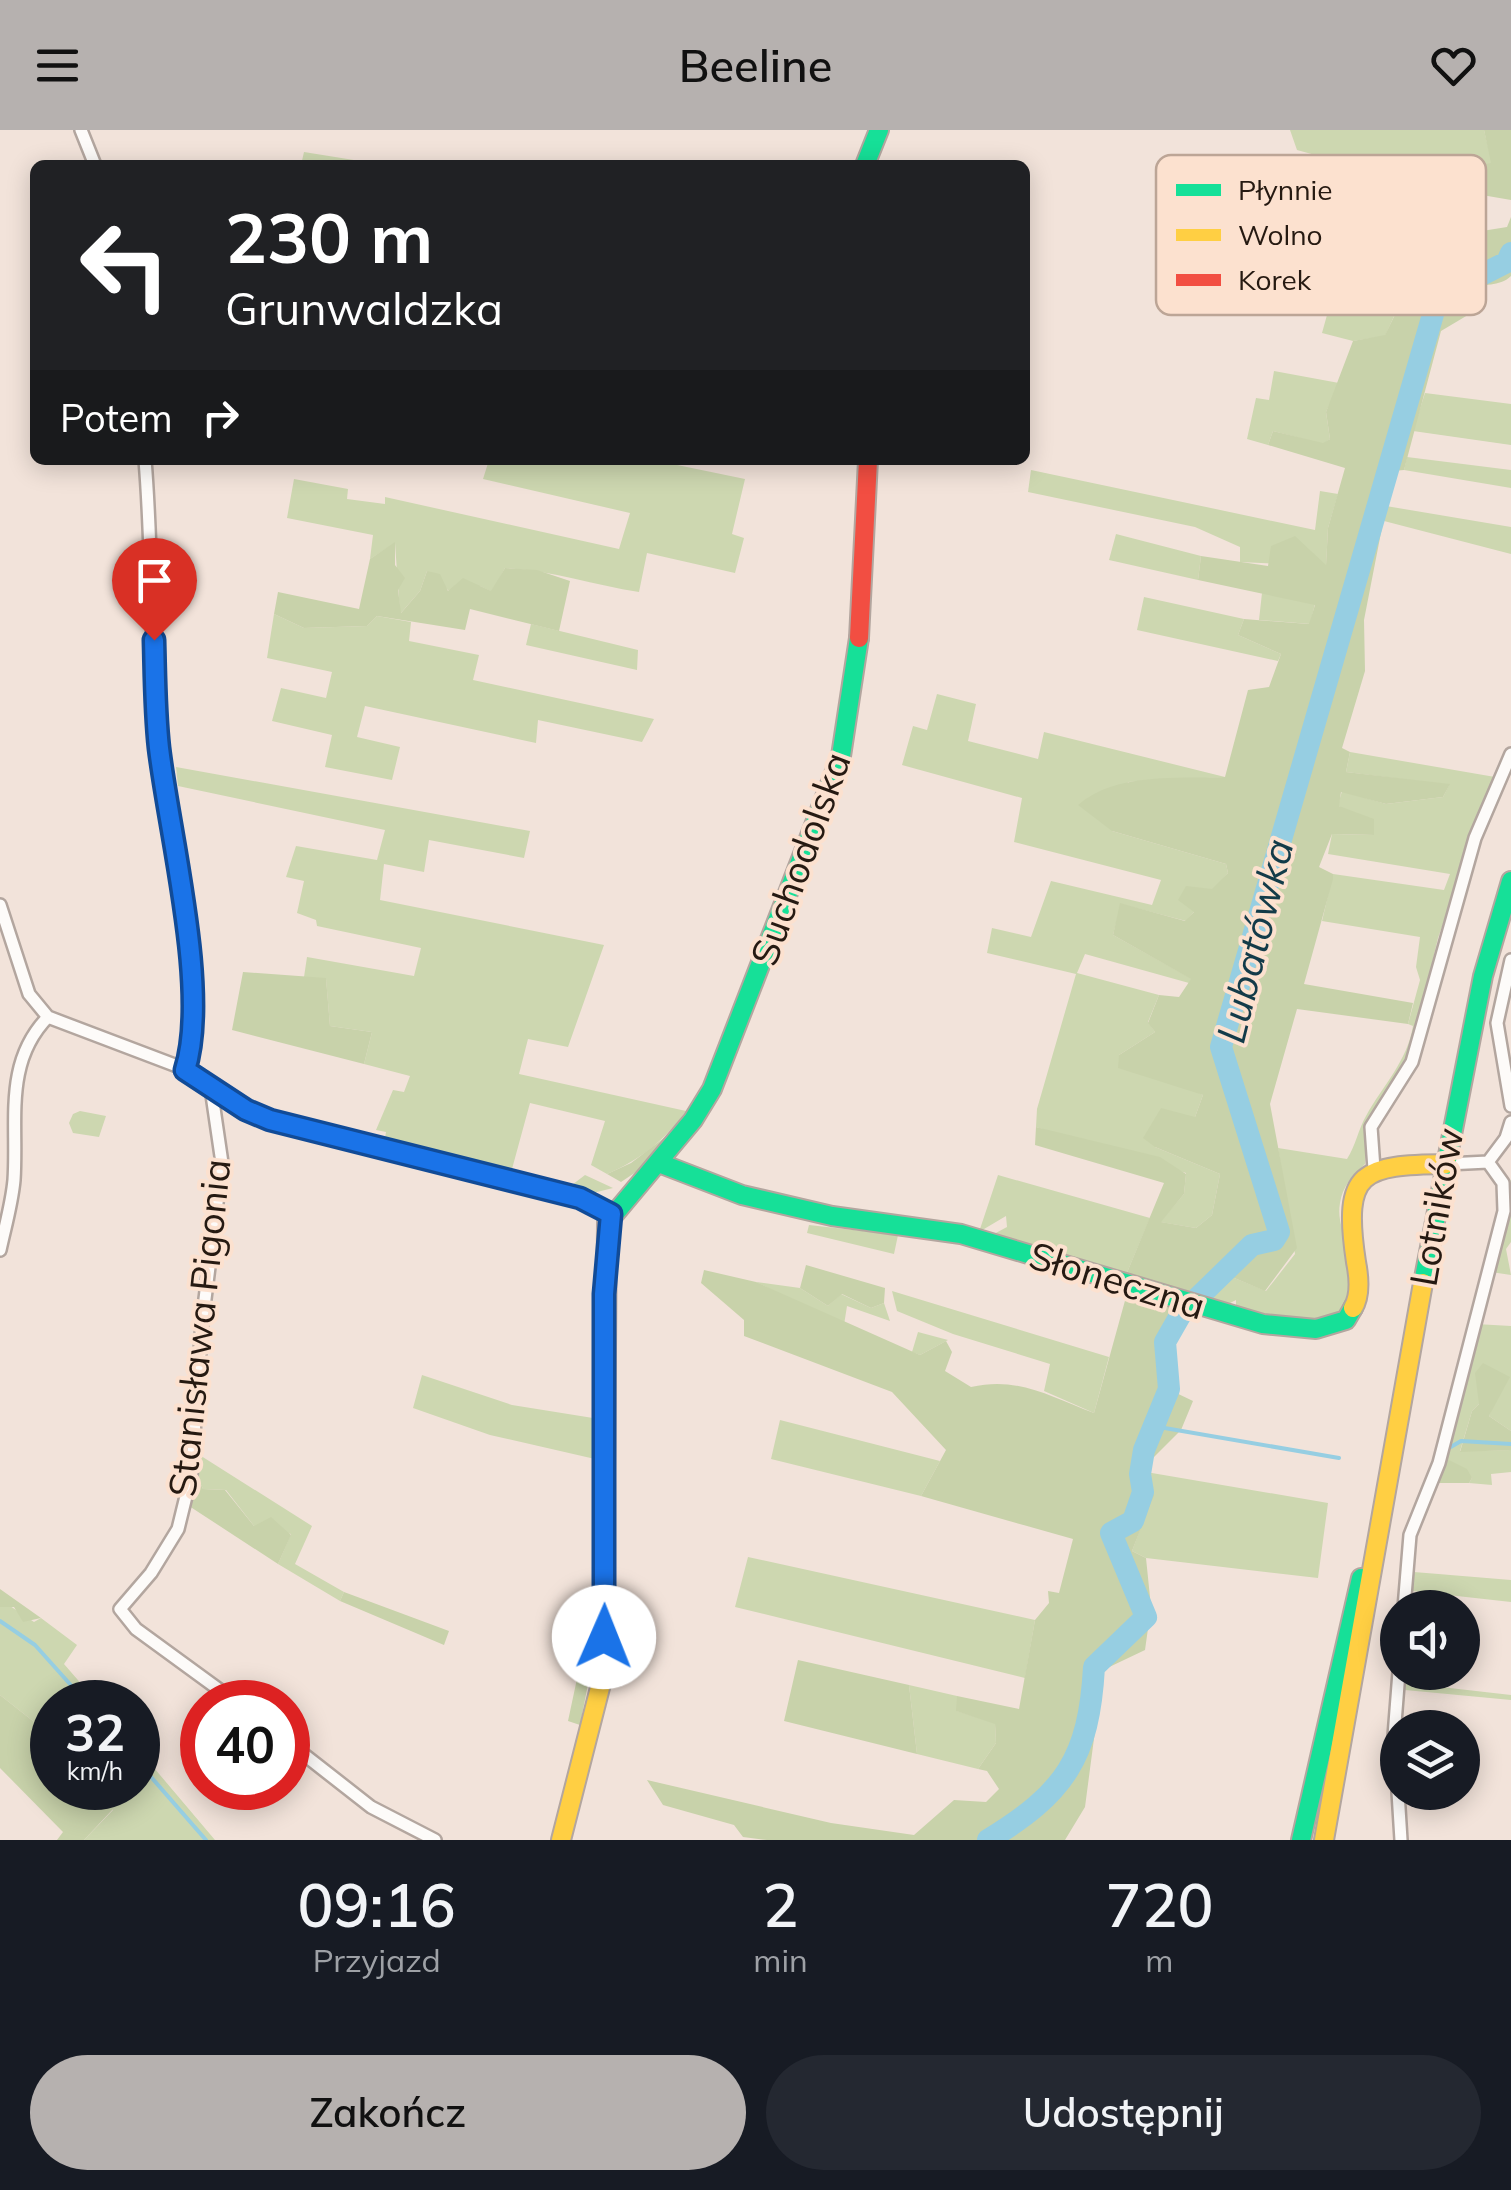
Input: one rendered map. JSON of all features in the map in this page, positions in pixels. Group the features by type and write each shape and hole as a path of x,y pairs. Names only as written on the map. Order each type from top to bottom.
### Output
{"street":[{"path":"81,130 93,160"},
{"path":"867,160 879,130"},
{"path":"145,465 159,748 188,952 194,1040 185,1070"},
{"name":"Suchodolska","path":"611,1214 659,1163 712,1090 841,756 861,618 868,465"},
{"path":"1488,1162 1374,1169 1371,1127 1412,1062 1470,854 1511,754"},
{"name":"Lotników","path":"1324,1840 1376,1535 1483,976 1511,881"},
{"path":"0,905 29,994 48,1017 185,1070 270,1120 580,1198 611,1214 604,1294 603,1676 561,1840"},
{"path":"1511,960 1497,1023 1511,1106"},
{"path":"0,1250 14,1182 13,1114 20,1059 28,1040 48,1017"},
{"name":"Stanisława Pigonia","path":"206,1680 136,1629 120,1609 170,1543 190,1476 222,1164 211,1088"},
{"path":"1488,1162 1506,1138 1511,1122"},
{"path":"1405,1590 1410,1535 1439,1463 1504,1212 1503,1182 1488,1162"},
{"name":"Słoneczna","path":"659,1163 704,1183 771,1203 832,1216 928,1226 1212,1310 1299,1330 1326,1329 1339,1323 1359,1298 1360,1266 1349,1223 1352,1196 1374,1169"},
{"name":"Lotników","path":"1301,1840 1345,1642 1376,1535"},
{"path":"310,1759 371,1807 435,1840"},
{"path":"1399,1810 1401,1840"}],"green space":[{"path":"1290,130 1484,130 1492,163 1486,163 1486,155 1315,155 1297,150"},
{"path":"1484,130 1511,130 1511,200 1486,196 1486,163 1491,163"},
{"path":"304,152 354,160 302,160"},
{"path":"1511,217 1511,276 1486,286 1486,230 1507,227"},
{"path":"1327,315 1395,315 1385,336 1353,341 1322,333"},
{"path":"1395,315 1468,315 1441,331 1404,470 1393,471 1364,620 1365,671 1342,748 1350,752 1346,772 1450,784 1443,797 1386,804 1341,792 1339,806 1374,819 1374,835 1332,834 1319,867 1333,874 1333,879 1304,984 1413,1003 1408,1024 1297,1009 1270,1104 1297,1248 1265,1291 1232,1277 1188,1312 1174,1335 1170,1390 1193,1401 1181,1430 1149,1462 1146,1472 1154,1495 1132,1551 1146,1558 1151,1607 1145,1650 1103,1670 1085,1807 1065,1840 767,1840 743,1837 734,1825 663,1805 647,1780 831,1823 914,1835 954,1800 986,1802 999,1789 987,1771 978,1769 996,1743 995,1724 956,1711 957,1696 1019,1709 1035,1620 1049,1603 1048,1591 1059,1593 1073,1539 921,1496 946,1450 892,1392 744,1336 744,1320 701,1283 704,1270 756,1282 920,1355 946,1341 952,1352 945,1371 971,1387 1019,1386 1094,1413 1126,1297 1126,1275 1164,1183 1035,1145 1036,1127 1160,1157 1186,1174 1184,1194 1161,1222 1196,1228 1212,1215 1220,1174 1155,1147 1143,1138 1161,1108 1195,1117 1203,1095 1118,1068 1119,1055 1155,1032 1148,1023 1159,995 1179,997 1191,979 1113,935 1120,903 1185,921 1194,912 1178,900 1186,886 1212,889 1228,873 1226,864 1112,831 1078,805 1093,794 1129,782 1225,777 1248,690 1269,687 1281,654 1238,635 1244,619 1309,624 1315,605 1198,580 1201,556 1268,566 1271,546 1295,536 1326,565 1328,528 1345,468 1268,445 1273,431 1323,443 1330,439 1326,412 1353,341 1385,335"},
{"path":"1274,371 1339,383 1326,412 1330,439 1323,444 1273,431 1268,445 1247,439 1256,398 1269,400"},
{"path":"1425,393 1511,404 1511,445 1413,431"},
{"path":"1407,457 1511,470 1511,488 1404,470"},
{"path":"487,465 677,465 745,479 732,534 744,538 735,573 647,553 639,592 505,568 492,592 480,586 449,591 427,571 420,591 400,614 395,543 370,559 373,535 287,518 294,479 348,489 347,499 385,504 385,497 619,549 630,513 483,479"},
{"path":"1031,470 1315,530 1320,491 1338,494 1328,528 1326,566 1240,562 1240,547 1195,527 1028,492"},
{"path":"1386,506 1511,527 1511,554 1384,521"},
{"path":"1116,534 1201,556 1198,580 1109,560"},
{"path":"395,542 395,565 405,578 398,590 401,613 420,591 427,571 440,574 448,591 463,578 491,591 505,568 537,570 570,581 559,631 470,609 465,630 377,616 367,626 304,628 274,614 278,592 359,609 370,559"},
{"path":"1262,593 1315,604 1310,624 1259,620"},
{"path":"1144,597 1244,619 1238,635 1281,654 1278,661 1137,630"},
{"path":"274,614 304,628 367,626 377,616 411,622 409,641 479,655 473,680 654,719 642,742 538,720 536,743 365,706 357,737 400,747 392,780 325,767 332,735 272,721 281,688 326,698 332,672 267,658"},
{"path":"531,624 638,650 637,670 526,645"},
{"path":"937,694 976,704 968,741 1038,759 1044,732 1225,777 1128,782 1112,831 1226,864 1228,873 1186,921 1121,904 1113,935 1192,979 1189,983 1085,954 1077,973 1159,995 1148,1022 1155,1032 1119,1055 1203,1095 1195,1117 1155,1147 1220,1174 1212,1215 1196,1228 1160,1222 1184,1194 1186,1173 1036,1127 1037,1109 1076,974 987,953 992,928 1031,937 1051,881 1152,905 1161,880 1014,842 1022,798 902,765 913,726 927,730"},
{"path":"1350,752 1495,777 1438,938 1410,1056 1367,1145 1365,1164 1341,1197 1340,1221 1352,1278 1348,1299 1337,1312 1322,1318 1280,1318 1236,1308 1236,1300 1226,1305 1204,1297 1232,1277 1266,1291 1295,1254 1278,1148 1347,1159 1366,1116 1406,1051 1413,1026 1408,1024 1420,980 1416,967 1420,937 1322,921 1333,874 1444,890 1450,874 1328,854 1332,834 1374,835 1338,805 1342,791 1386,804 1443,797 1449,785 1346,772"},
{"path":"176,767 530,831 524,858 429,840 424,872 384,864 380,900 604,945 568,1047 528,1039 519,1074 686,1111 651,1148 607,1174 591,1165 605,1121 530,1103 512,1169 385,1138 386,1132 376,1130 393,1090 404,1092 410,1076 364,1064 372,1032 330,1026 326,979 304,977 307,957 414,976 421,948 317,926 316,920 297,913 304,881 286,877 296,846 377,860 385,830 178,786"},
{"path":"243,972 326,978 330,1026 372,1032 364,1064 232,1030"},
{"path":"80,1111 106,1116 99,1137 73,1133 69,1123 73,1114"},
{"path":"668,1135 639,1170 621,1182 607,1174 631,1163"},
{"path":"585,1175 613,1188 593,1193 568,1188"},
{"path":"998,1175 1150,1218 1126,1275 992,1235 1007,1227 1006,1216 979,1232"},
{"path":"1511,1180 1511,1242 1506,1249 1511,1275 1491,1272 1509,1203 1507,1183"},
{"path":"809,1225 898,1235 894,1254 807,1233"},
{"path":"806,1265 885,1288 884,1303 871,1308 842,1294 828,1306 800,1288"},
{"path":"756,1282 800,1288 828,1306 841,1294 871,1308 884,1303 890,1321 847,1306 844,1325"},
{"path":"892,1291 1109,1357 1094,1413 1044,1391 1050,1364 953,1334 897,1311"},
{"path":"1476,1324 1511,1326 1511,1431 1489,1416 1498,1394 1480,1384 1479,1404 1472,1411 1460,1451 1511,1450 1511,1472 1491,1474 1492,1485 1469,1483 1472,1478 1447,1459"},
{"path":"918,1332 948,1340 920,1355 912,1352"},
{"path":"1483,1363 1510,1377 1489,1416 1511,1431 1511,1450 1460,1452 1472,1411 1479,1404 1475,1373"},
{"path":"422,1375 512,1405 593,1418 595,1459 490,1435 413,1408"},
{"path":"780,1420 940,1461 921,1496 771,1459"},
{"path":"198,1454 312,1526 295,1564 344,1592 340,1601 278,1564 291,1534 254,1526 226,1490 203,1489 196,1474"},
{"path":"1447,1459 1467,1469 1472,1478 1469,1483 1438,1483"},
{"path":"1146,1472 1328,1503 1318,1578 1146,1558 1132,1551 1153,1495"},
{"path":"196,1474 203,1489 225,1490 254,1526 271,1517 291,1535 278,1564 189,1506"},
{"path":"748,1557 1035,1620 1025,1678 735,1607"},
{"path":"1414,1572 1511,1580 1511,1602 1480,1599 1480,1590 1412,1590"},
{"path":"0,1589 41,1618 23,1622 14,1607 0,1607"},
{"path":"344,1592 449,1631 444,1645 340,1601"},
{"path":"7,1604 34,1622 41,1618 77,1645 64,1664 78,1680 30,1680 30,1719 0,1695 0,1607"},
{"path":"798,1660 909,1685 917,1754 784,1721"},
{"path":"578,1674 590,1674 580,1725 568,1721"},
{"path":"909,1685 957,1696 957,1711 995,1723 996,1743 978,1769 917,1754"},
{"path":"1405,1690 1467,1690 1511,1695 1511,1700"},
{"path":"0,1695 30,1719 30,1798 0,1768"},
{"path":"160,1775 180,1799 180,1810 190,1810 215,1840 84,1840 113,1810 160,1810"},
{"path":"41,1810 112,1810 84,1840 57,1840 63,1832"}],"waterway":[{"name":"Lubatówka","path":"1486,273 1507,262 1511,253"},
{"name":"Lubatówka","path":"988,1840 1036,1806 1068,1770 1086,1726 1094,1667 1146,1617 1111,1533 1133,1521 1143,1492 1140,1474 1144,1450 1169,1389 1165,1342 1181,1314 1252,1245 1274,1240 1279,1232 1221,1047 1433,315"},
{"path":"1153,1426 1339,1458"},
{"path":"1449,1448 1461,1441 1511,1444"},
{"path":"0,1621 35,1645 66,1680"},
{"path":"160,1787 206,1840"}],"traffic: fast":[{"path":"867,160 879,130"},
{"path":"607,1223 693,1120 712,1089 841,756 859,638"},
{"path":"1423,1283 1483,976 1511,881"},
{"path":"659,1163 742,1195 832,1216 961,1234 1263,1324 1316,1329 1346,1320 1353,1308"},
{"path":"1301,1840 1361,1578"}],"traffic: slow":[{"path":"1353,1308 1359,1286 1352,1231 1356,1191 1364,1179 1377,1171 1447,1164"},
{"path":"1324,1840 1423,1283"},
{"path":"561,1840 603,1676 605,1472"}],"traffic: jam":[{"path":"859,638 868,465"},
{"path":"605,1472 607,1223"}],"route":[{"path":"154,640 159,748 188,952 194,1040 185,1070 246,1110 270,1120 580,1198 611,1214 607,1223 604,1294 604,1637"}]}
